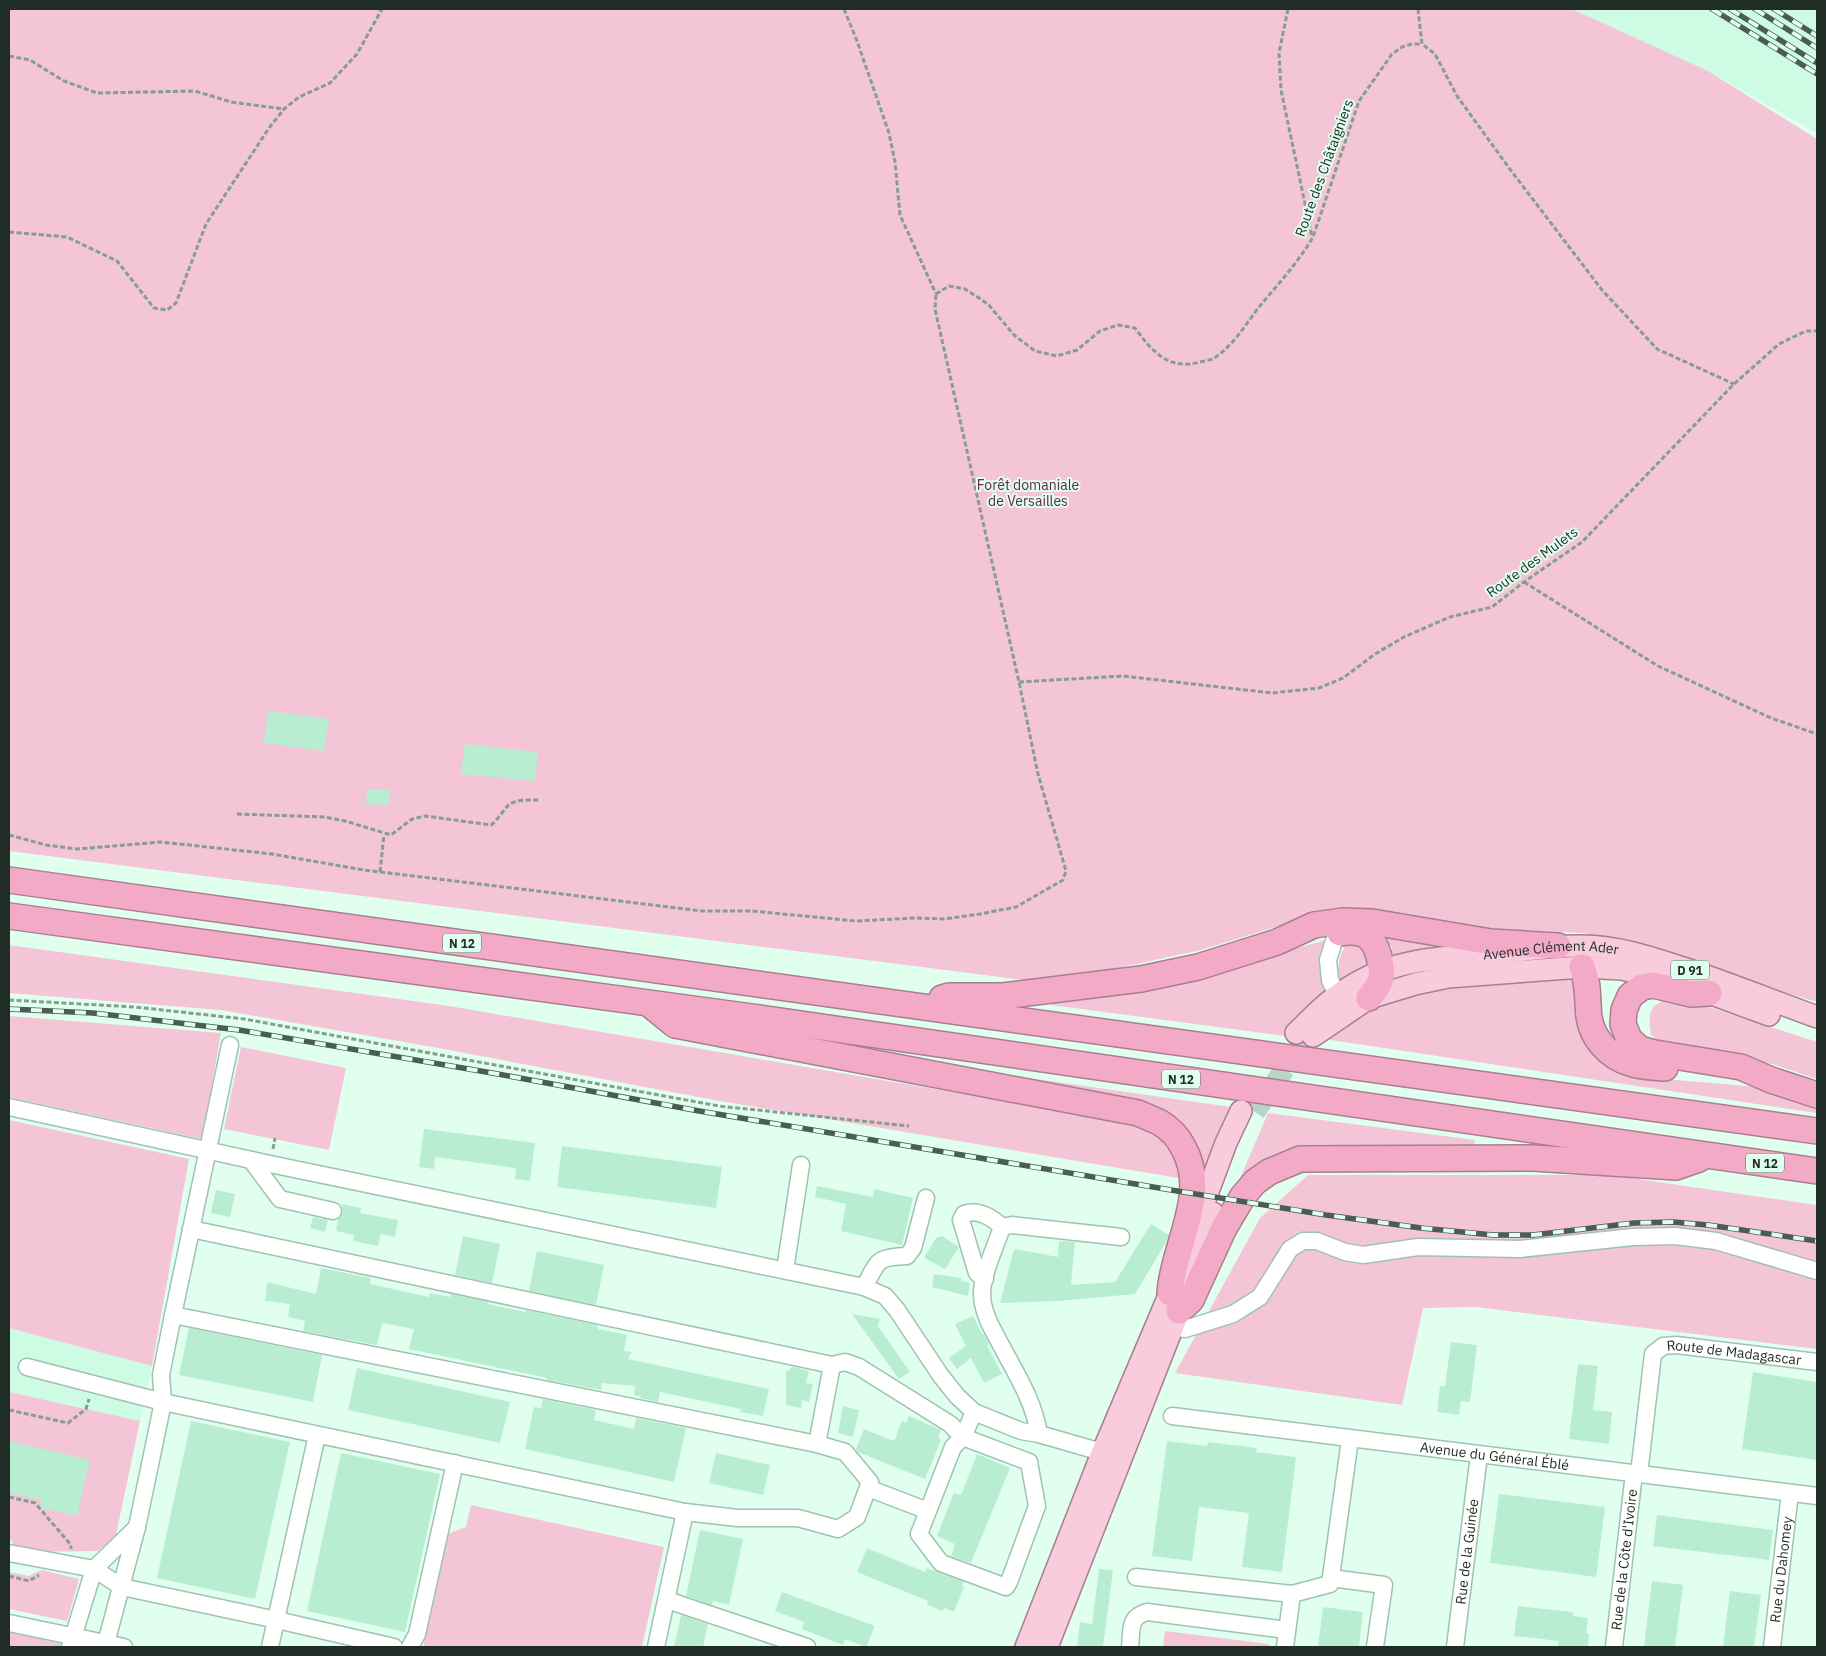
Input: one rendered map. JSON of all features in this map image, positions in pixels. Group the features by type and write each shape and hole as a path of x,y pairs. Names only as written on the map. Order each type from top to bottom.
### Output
{"highway":[{"name":"N 12","path":"9,880 1817,1132"},
{"name":"N 12","path":"9,916 648,1003 1817,1171"},
{"path":"915,1006 949,996 1003,996 1141,979 1198,967 1276,942 1314,925 1343,921 1372,922 1491,942 1558,946"},
{"path":"1276,942 1346,932 1360,932 1373,940 1382,970 1381,979 1369,998"},
{"path":"1582,967 1587,977 1589,1019 1596,1039 1611,1054 1630,1063 1739,1078 1772,1080"},
{"path":"1709,993 1691,994 1653,985 1642,987 1630,996 1624,1010 1623,1024 1629,1039 1640,1048 1655,1053 1741,1067 1817,1095"},
{"path":"648,1003 675,1025 1138,1113 1160,1123 1179,1138 1189,1157 1192,1171 1191,1206 1171,1275 1174,1310 1191,1300 1224,1228 1243,1196 1269,1172 1300,1159 1533,1158 1676,1167 1714,1155"}],"main road":[{"name":"Avenue Clément Ader","path":"1817,1018 1660,960 1598,947 1558,946 1494,954 1444,956 1412,961 1382,970 1337,995 1305,1035 1369,998 1415,984 1448,977 1582,967 1622,969 1652,976 1709,993 1817,1032"},
{"path":"1558,946 1577,959 1582,967"},
{"path":"1047,1647 1174,1310 1226,1143 1248,1111"},
{"path":"1026,1647 1103,1451 1174,1310"}],"street":[{"path":"1337,995 1330,980 1328,960 1334,941 1346,932"},
{"path":"106,1645 137,1528 163,1402 162,1375 173,1315 230,1045"},
{"path":"9,1107 251,1160 864,1287 885,1296 897,1310 940,1376 974,1412 1021,1431 1103,1451"},
{"path":"251,1160 280,1199 333,1211"},
{"path":"785,1270 801,1165"},
{"path":"864,1287 879,1261 887,1256 907,1256 913,1248 926,1198"},
{"path":"984,1279 978,1273 961,1220 964,1214 976,1212 995,1221 1002,1227"},
{"path":"1002,1227 1012,1224 1121,1237"},
{"path":"1002,1227 984,1279 982,1294 986,1317 1036,1416 1039,1434"},
{"path":"191,1229 832,1366 845,1362 859,1367 950,1424 963,1437 1029,1462 1037,1506 1010,1582 1006,1587 941,1563 920,1534 952,1447 963,1437 974,1412"},
{"path":"1174,1310 1185,1329 1234,1314 1260,1297 1290,1248 1303,1241 1317,1241 1344,1252 1363,1255 1418,1248 1520,1249 1633,1237 1675,1236 1716,1241 1817,1271"},
{"path":"27,1367 163,1402 685,1512 738,1518 798,1518 838,1529 857,1516 870,1482 845,1452 817,1444 173,1315"},
{"name":"Route de Madagascar","path":"1637,1474 1653,1354 1663,1346 1676,1344 1817,1362"},
{"path":"817,1444 832,1366"},
{"name":"Avenue du Général Éblé","path":"1172,1416 1817,1496"},
{"path":"270,1647 317,1435"},
{"path":"1136,1577 1292,1594 1330,1584 1350,1439"},
{"name":"Rue de la Guinée","path":"1455,1647 1479,1455"},
{"path":"410,1647 417,1634 455,1463"},
{"name":"Rue de la Côte d'Ivoire","path":"1614,1647 1637,1474"},
{"path":"868,1488 928,1511"},
{"name":"Rue du Dahomey","path":"1772,1647 1790,1493"},
{"path":"656,1647 685,1512"},
{"path":"71,1642 94,1569 137,1528"},
{"path":"9,1553 94,1569 122,1587 394,1647"},
{"path":"1331,1578 1384,1584 1375,1647"},
{"path":"1285,1647 1292,1594"},
{"path":"667,1600 807,1647"},
{"path":"1130,1647 1133,1620 1139,1614 1147,1612 1287,1630"},
{"path":"9,1623 71,1642 124,1647"}],"path":[{"path":"9,232 67,237 117,261 154,308 167,310 176,302 206,224 268,128 284,109 299,97 330,83 357,54 382,9"},
{"path":"9,836 46,845 86,849 123,844 161,842 272,854 380,872 702,911 788,913 834,920 856,921 944,919 1016,907 1063,880 1066,871 1038,774 935,309 936,294 900,215 895,162 889,133 844,9"},
{"path":"1288,9 1279,53 1281,90 1313,237"},
{"path":"1418,9 1422,44 1434,54 1457,96 1602,290 1656,349 1734,384"},
{"name":"Route des Châtaigniers","path":"936,294 949,286 965,289 988,304 1014,335 1035,351 1057,356 1076,350 1100,330 1118,325 1135,328 1151,349 1166,360 1189,365 1214,358 1238,336 1304,253 1313,237 1359,101 1392,54 1402,47 1422,44"},
{"path":"9,56 30,60 64,81 97,93 195,91 231,102 284,109"},
{"name":"Route des Mulets","path":"1019,682 1123,676 1272,693 1319,688 1343,678 1375,654 1404,637 1450,617 1492,607 1524,582 1582,542 1734,384 1779,344 1806,330 1817,330"},
{"path":"1524,582 1658,666 1771,718 1817,734"},
{"path":"237,814 324,817 345,821 384,835 391,835 412,820 425,816 491,825 499,819 510,804 524,800 539,800"},
{"path":"380,872 384,835"},
{"path":"9,1000 134,1007 244,1020 719,1106 910,1126"},
{"path":"9,1410 68,1423 86,1409 94,1384"}],"shaded area":[{"path":"1572,9 1817,9 1817,133 1708,71"},
{"path":"9,1328 152,1366 140,1421 9,1392"}],"green space":[{"name":"Forêt domaniale de Versailles","path":"9,9 1572,9 1708,71 1817,139 1817,1002 1583,933 1473,928 1324,912 1201,950 1048,983 9,851"},
{"path":"1384,936 1478,944 1394,961 1392,948"},
{"path":"1330,939 1328,990 1300,1023 1286,1036 1051,1005 1049,1001 1179,984"},
{"path":"1362,941 1377,968 1339,983 1338,972 1342,952 1348,942"},
{"path":"9,945 449,1006 1139,1124 1158,1135 1169,1145 1184,1179 720,1101 438,1048 221,1010 9,993"},
{"path":"1581,973 1584,1005 1639,1077 1772,1088 1817,1102 1817,1113 1324,1039 1378,1005 1411,991"},
{"path":"1673,998 1703,1005 1817,1042 1817,1079 1772,1064 1723,1053 1662,1043 1651,1035 1650,1015 1659,1003"},
{"path":"9,1016 221,1033 202,1139 9,1097"},
{"path":"241,1047 346,1068 329,1150 224,1129"},
{"path":"1022,1077 1238,1108 1200,1183 1199,1154 1194,1143 1184,1130 1021,1082"},
{"path":"1268,1113 1475,1140 1472,1152 1320,1152 1236,1188"},
{"path":"9,1120 189,1159 152,1366 9,1328"},
{"path":"1308,1175 1610,1175 1817,1205 1817,1349 1476,1307 1423,1308 1402,1405 1175,1373 1260,1218"},
{"path":"9,1392 140,1421 115,1539 97,1551 18,1552 9,1537"},
{"path":"471,1505 664,1547 642,1647 423,1647 448,1534 466,1527"},
{"path":"42,1570 79,1579 67,1621 9,1609 9,1572 29,1576"},
{"path":"1165,1631 1269,1644 1269,1647 1163,1647"},
{"path":"9,1632 61,1644 60,1647 9,1647"}],"building":[{"path":"268,711 329,719 324,751 264,743"},
{"path":"465,744 538,752 535,781 461,774"},
{"path":"367,790 390,790 389,805 366,804"},
{"path":"424,1129 535,1143 530,1181 515,1179 516,1168 435,1157 434,1169 419,1167"},
{"path":"562,1146 722,1167 716,1208 557,1187"},
{"path":"817,1186 873,1197 874,1189 913,1198 902,1245 841,1231 846,1204 815,1197"},
{"path":"216,1190 235,1194 230,1217 211,1213"},
{"path":"342,1204 361,1208 360,1213 398,1220 395,1237 381,1234 378,1246 353,1241 354,1235 336,1231 338,1219 343,1213"},
{"path":"313,1217 328,1220 325,1232 310,1228"},
{"path":"1151,1224 1169,1235 1135,1294 1059,1301 1000,1303 1014,1249 1058,1257 1059,1241 1075,1242 1071,1285 1115,1282"},
{"path":"463,1236 500,1244 492,1283 455,1275"},
{"path":"942,1236 959,1247 945,1269 924,1258 936,1238"},
{"path":"537,1251 604,1265 596,1305 529,1291"},
{"path":"321,1268 371,1278 370,1284 429,1297 430,1293 450,1297 451,1294 525,1312 525,1310 592,1324 598,1326 598,1329 627,1335 624,1351 632,1352 628,1359 769,1389 763,1416 740,1412 741,1409 660,1392 658,1402 634,1395 635,1386 602,1383 601,1390 409,1349 414,1329 382,1323 377,1345 303,1331 305,1321 288,1317 290,1304 265,1301 267,1282 316,1294"},
{"path":"934,1274 961,1278 961,1281 970,1283 968,1296 932,1287"},
{"path":"852,1314 880,1319 878,1326 910,1372 899,1379"},
{"path":"973,1316 989,1344 987,1345 1002,1374 984,1383 971,1358 957,1369 949,1358 966,1346 955,1324"},
{"path":"189,1328 322,1355 313,1402 179,1375"},
{"path":"1451,1342 1477,1345 1470,1402 1461,1401 1459,1415 1437,1412 1440,1386 1445,1386"},
{"path":"1578,1364 1598,1366 1593,1410 1612,1412 1609,1444 1569,1439"},
{"path":"793,1367 809,1371 806,1383 813,1384 809,1402 802,1400 801,1408 786,1405 786,1372"},
{"path":"357,1368 510,1402 500,1443 348,1410"},
{"path":"1753,1372 1817,1382 1817,1460 1742,1449"},
{"path":"543,1399 596,1410 594,1420 634,1429 636,1418 686,1428 674,1482 525,1449 534,1407 541,1408"},
{"path":"843,1406 859,1410 853,1437 838,1433"},
{"path":"909,1416 941,1430 938,1438 941,1440 925,1479 858,1452 856,1449 864,1429 894,1441 902,1421 906,1423"},
{"path":"191,1421 290,1442 255,1599 157,1578"},
{"path":"9,1441 90,1460 77,1516 41,1508 41,1500 9,1493"},
{"path":"1167,1441 1207,1446 1208,1442 1257,1448 1256,1452 1296,1457 1282,1572 1242,1567 1249,1513 1199,1507 1192,1561 1152,1556"},
{"path":"341,1453 440,1474 405,1632 307,1611"},
{"path":"716,1453 770,1465 763,1495 709,1483"},
{"path":"977,1454 1010,1468 971,1563 951,1556 955,1544 937,1536 954,1493 961,1495"},
{"path":"1499,1494 1605,1507 1596,1577 1490,1563"},
{"path":"1657,1515 1773,1530 1769,1560 1653,1546"},
{"path":"700,1530 743,1539 729,1605 713,1601 712,1605 686,1596"},
{"path":"867,1548 925,1572 927,1568 964,1582 962,1586 964,1587 954,1612 944,1608 943,1611 927,1605 928,1601 857,1572"},
{"path":"1099,1569 1113,1570 1103,1647 1077,1647 1080,1622 1092,1624"},
{"path":"1652,1581 1683,1585 1675,1647 1644,1647"},
{"path":"1730,1591 1761,1595 1754,1647 1723,1647"},
{"path":"782,1592 875,1626 866,1647 845,1639 843,1645 802,1629 804,1622 775,1611"},
{"path":"1518,1606 1573,1612 1573,1616 1588,1618 1586,1633 1589,1634 1588,1647 1558,1647 1559,1641 1514,1636"},
{"path":"1323,1607 1363,1612 1359,1647 1318,1647"},
{"path":"681,1615 708,1624 703,1647 674,1647"}],"tunnel":[{"path":"1255,1112 1284,1070 1313,1036"}],"railway":[{"path":"1712,9 1817,74"},
{"path":"1730,9 1817,63"},
{"path":"1755,9 1817,48"},
{"path":"1774,9 1817,36"},
{"path":"9,1009 93,1013 239,1030 498,1074 699,1111 1177,1191 1421,1228 1493,1235 1533,1235 1634,1223 1673,1222 1708,1225 1817,1241"}]}
